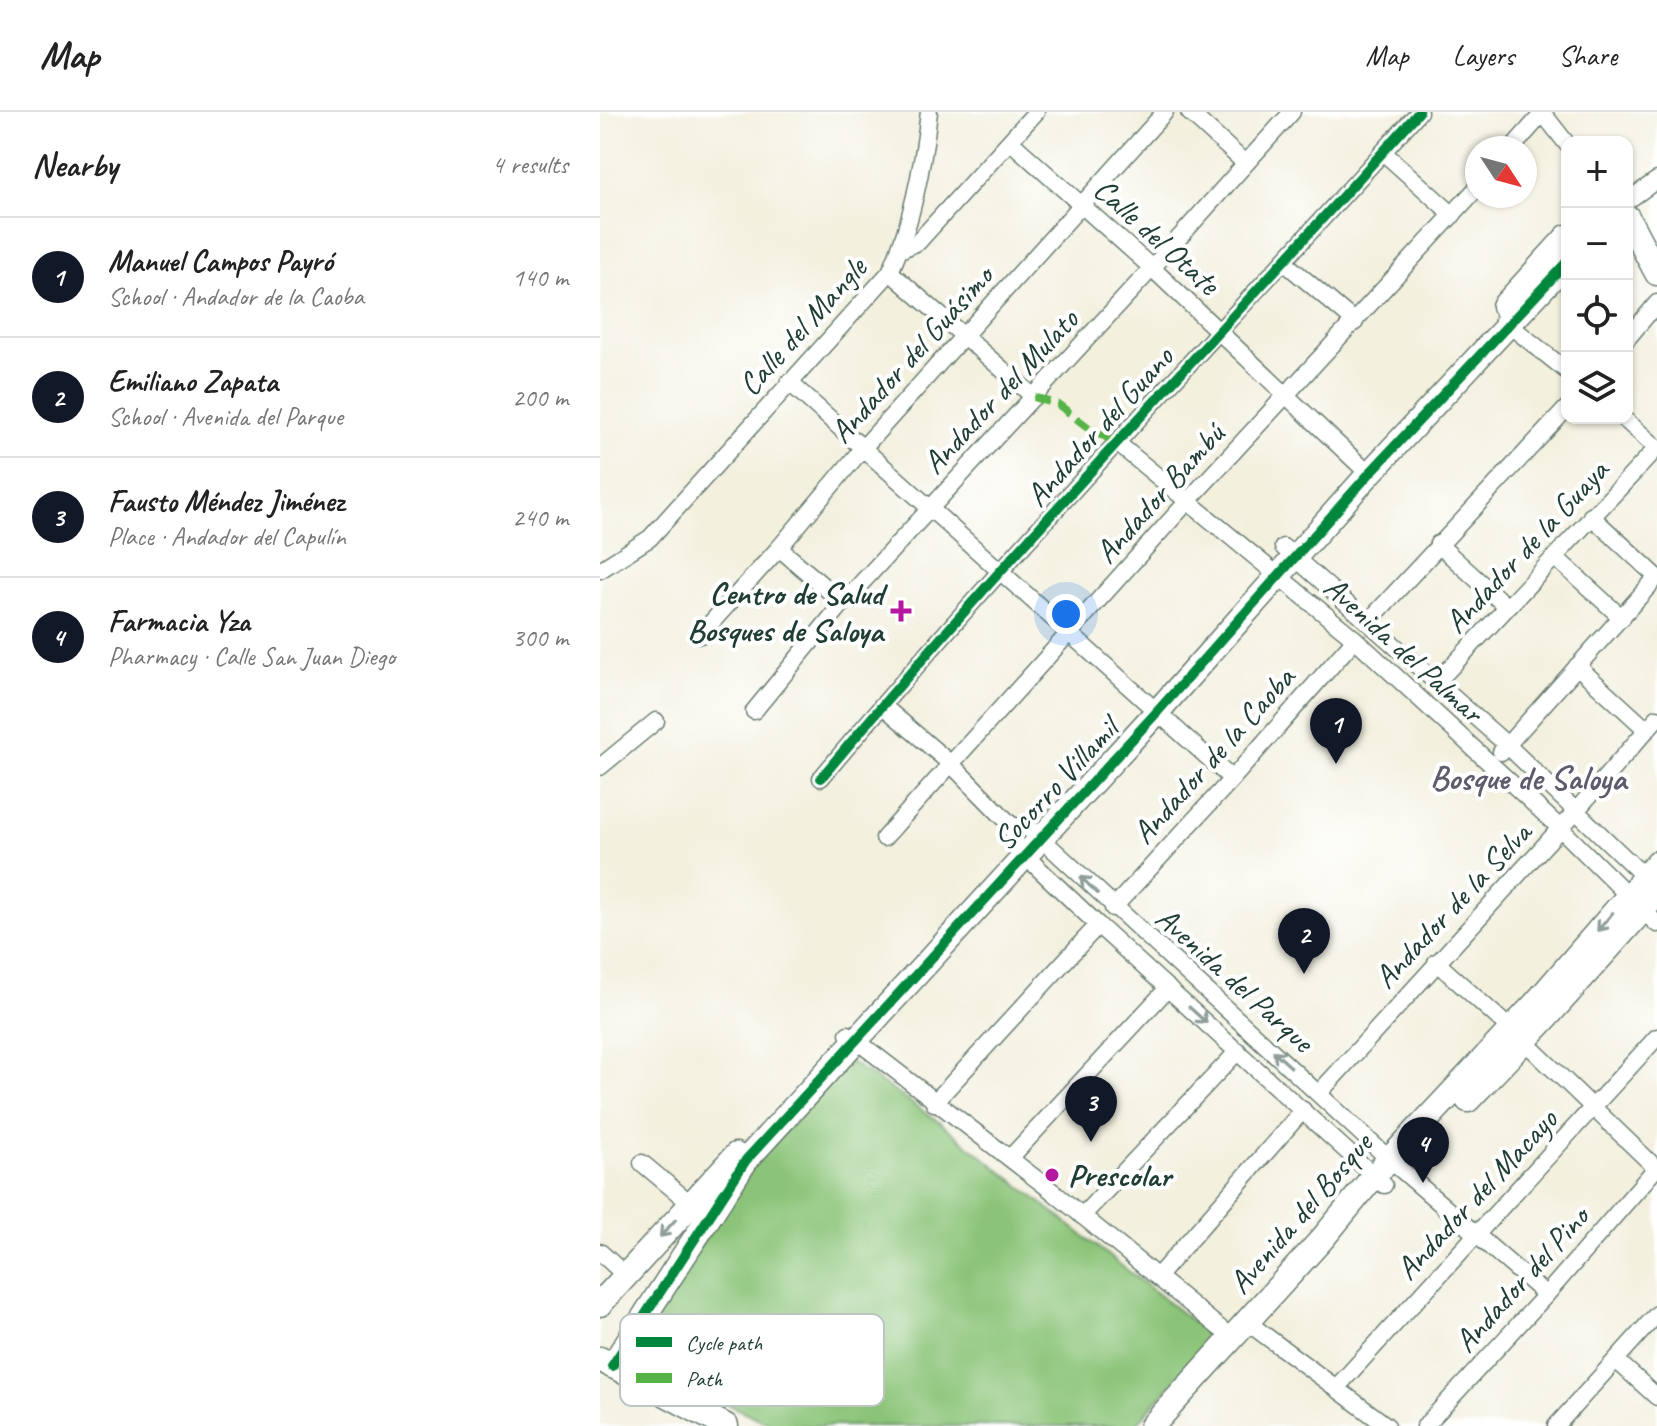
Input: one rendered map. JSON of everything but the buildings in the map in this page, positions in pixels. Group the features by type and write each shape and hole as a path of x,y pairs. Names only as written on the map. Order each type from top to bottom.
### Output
{"street":[{"path":"900,250 925,146 929,112"},
{"name":"Calle del Mangle","path":"600,570 650,538 890,272 900,250 918,242 1036,112"},
{"name":"Andador del Guásimo","path":"700,635 863,448 1165,112"},
{"path":"1189,112 1245,163"},
{"name":"Andador del Mulato","path":"754,711 843,603 1292,112"},
{"name":"Andador del Guano","path":"821,778 1001,572 1419,112"},
{"path":"1522,136 1542,113 1561,137"},
{"name":"Calle del Otate","path":"1011,142 1152,268 1364,468"},
{"path":"1383,152 1453,215"},
{"path":"1633,197 1657,180"},
{"name":"Andador Bambú","path":"884,838 1187,502 1465,202"},
{"path":"1633,228 1657,273"},
{"name":"Socorro Villamil","path":"639,1314 746,1160 1025,839 1152,707 1271,570 1502,319 1561,245"},
{"path":"1284,262 1355,322"},
{"name":"Socorro Villamil","path":"1502,319 1561,267"},
{"path":"890,272 1034,397"},
{"path":"1633,332 1657,303"},
{"path":"1502,319 1561,366"},
{"path":"789,382 1232,779"},
{"path":"1368,622 1561,414"},
{"path":"1630,424 1657,448"},
{"name":"Avenida del Palmar","path":"1117,443 1355,639 1560,828 1649,893"},
{"name":"Andador de la Guaya","path":"1437,682 1657,448"},
{"path":"1491,764 1657,577 1591,516"},
{"path":"1438,544 1507,607"},
{"path":"779,548 843,603"},
{"name":"Avenida del Palmar","path":"1289,552 1507,745 1575,812 1649,893"},
{"path":"1555,557 1622,618"},
{"name":"Andador de la Caoba","path":"1113,908 1355,639"},
{"path":"1577,666 1652,724"},
{"path":"882,705 952,765 1025,839"},
{"path":"600,767 656,721"},
{"name":"Andador de la Selva","path":"1319,1093 1652,724"},
{"name":"Avenida del Parque","path":"1025,839 1113,908 1319,1093 1387,1172"},
{"name":"Avenida del Parque","path":"1025,839 1098,925 1303,1110 1387,1172"},
{"name":"Avenida del Bosque","path":"1152,1426 1246,1330 1333,1248 1387,1172 1649,893"},
{"path":"934,1103 1098,925"},
{"path":"1436,962 1518,1035 1657,1168"},
{"path":"1010,1158 1168,988"},
{"name":"Andador del Macayo","path":"1336,1388 1657,1037"},
{"path":"852,1038 1158,1276 1336,1388 1387,1426"},
{"name":"Socorro Villamil","path":"600,1304 690,1203 852,1038"},
{"path":"1082,1216 1238,1051"},
{"path":"1158,1276 1303,1110"},
{"path":"642,1163 690,1203"},
{"name":"Andador del Pino","path":"1425,1426 1657,1168"},
{"path":"1387,1172 1477,1235 1546,1295"},
{"path":"600,1252 625,1275"},
{"path":"1556,1426 1657,1314"},
{"name":"Avenida del Bosque","path":"1169,1426 1246,1330"},
{"name":"Socorro Villamil","path":"606,1362 620,1342"},
{"path":"1616,1360 1657,1397"},
{"path":"688,1406 726,1426"}],"green space":[{"path":"849,1061 935,1119 1212,1337 1135,1426 774,1426 732,1406 884,1406 884,1314 654,1314 758,1160"}],"marked path":[{"path":"1034,397 1059,405 1089,428 1117,443"}],"cycle path":[{"path":"821,778 1042,525 1419,112"},
{"path":"646,1314 746,1160 1157,712 1369,474 1561,268"},
{"path":"612,1366 620,1354"}],"place":[{"name":"Centro de Salud Bosques de Saloya","path":"901,611"},
{"name":"Manuel Campos Payró","path":"1336,764"},
{"name":"Emiliano Zapata","path":"1304,974"},
{"name":"Fausto Méndez Jiménez","path":"1091,1142"},
{"name":"Prescolar","path":"1052,1175"},
{"name":"Farmacia Yza","path":"1423,1183"}],"district":[{"name":"Bosque de Saloya","path":"1528,777"}]}
